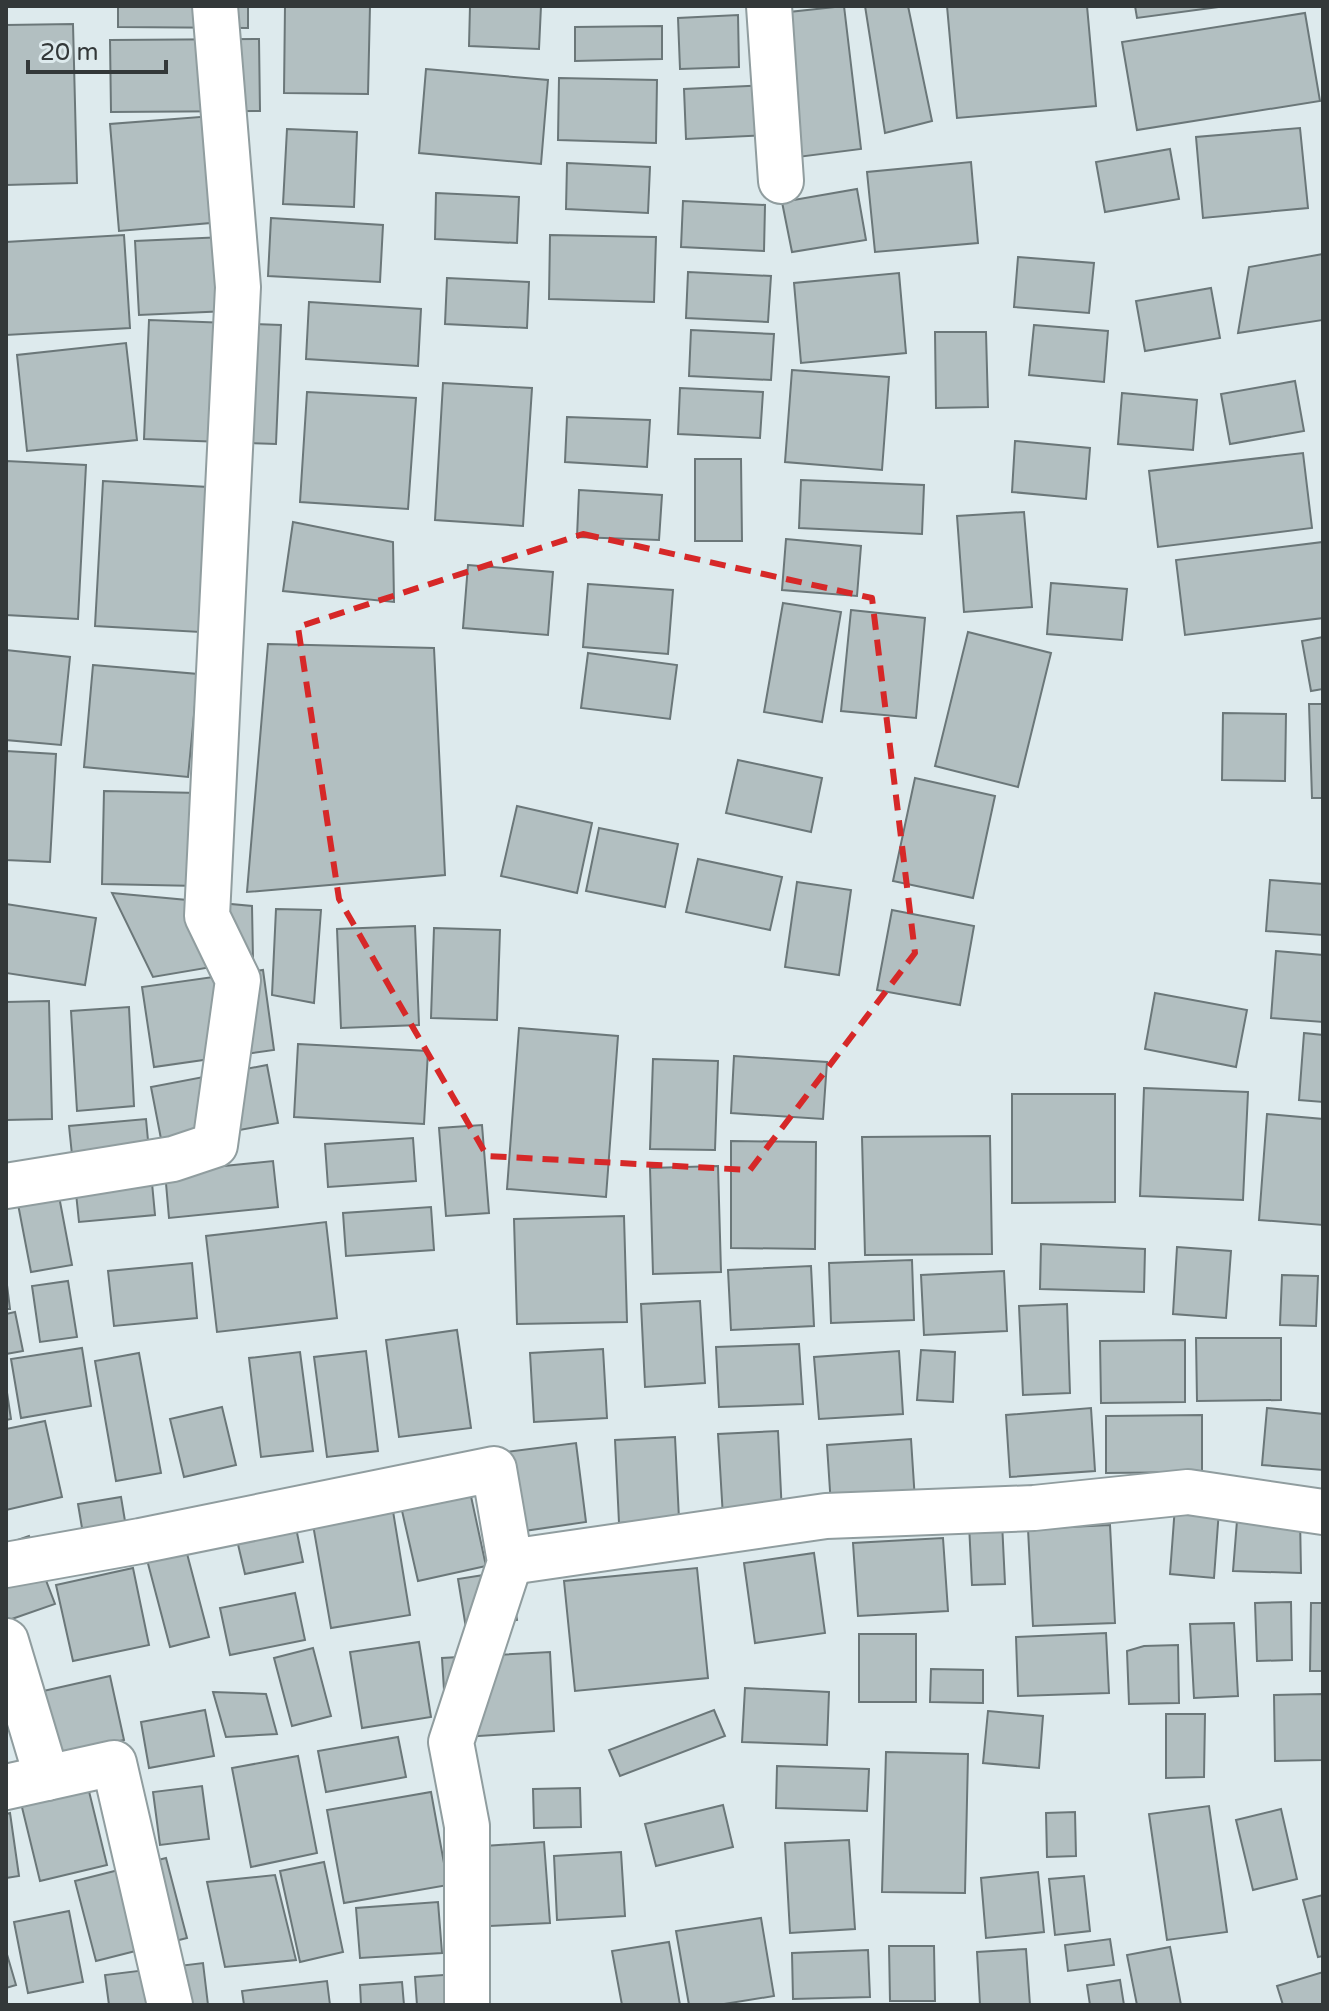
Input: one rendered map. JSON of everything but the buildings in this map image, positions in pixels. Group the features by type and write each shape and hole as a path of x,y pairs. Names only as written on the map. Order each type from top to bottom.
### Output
{"street":[{"path":"6,1186 173,1159 215,1145 238,980 207,916 238,287 215,6"},
{"path":"769,6 781,181"},
{"path":"6,1565 494,1469 510,1562 451,1742 467,1826 467,2005"},
{"path":"510,1562 826,1516 1034,1508 1188,1492 1323,1512"},
{"path":"6,1641 26,1782 114,1763 170,2005"}],"highlighted area":[{"path":"583,534 872,598 915,953 750,1170 487,1156 339,899 298,627"}]}
